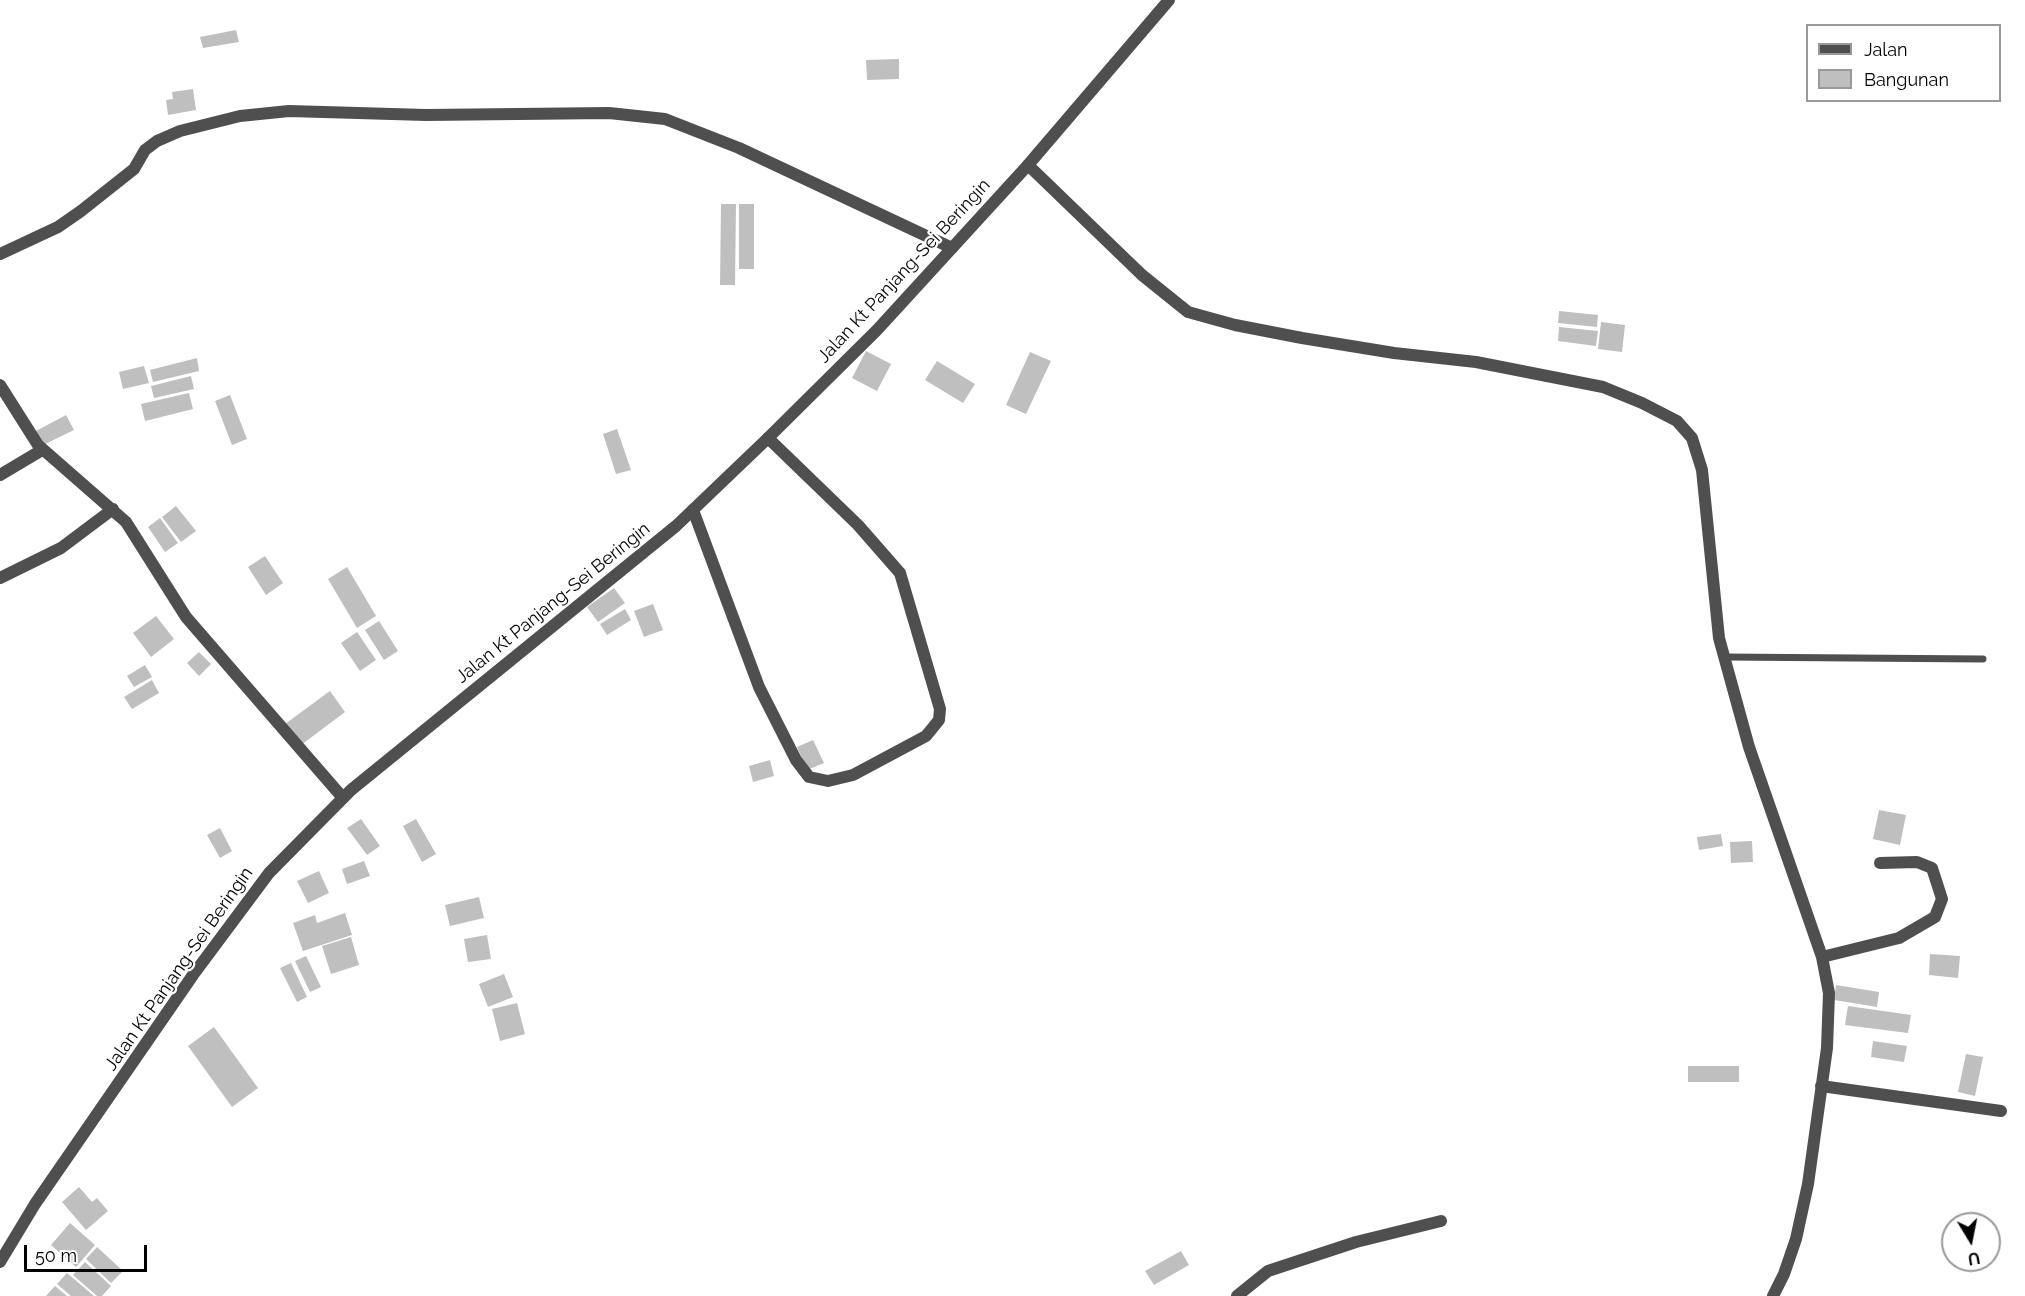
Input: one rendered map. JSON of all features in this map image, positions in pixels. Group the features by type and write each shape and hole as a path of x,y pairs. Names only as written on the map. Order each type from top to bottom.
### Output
{"street":[{"name":"Jalan Kt Panjang-Sei Beringin","path":"0,1262 35,1204 207,956 269,873 343,798 693,510 768,438 877,330 1028,165 1169,0"},
{"path":"0,254 58,227 81,211 134,169 145,150 156,141 180,131 240,116 289,111 426,115 609,113 665,119 739,148 952,248"},
{"path":"1028,165 1142,275 1188,312 1235,325 1302,338 1394,353 1476,362 1603,387 1677,422 1692,438 1702,470 1713,590 1724,657 1749,747 1822,957 1829,993 1827,1048 1808,1184 1796,1239 1784,1274 1773,1296"},
{"path":"0,386 27,431 42,450 113,510 134,532 186,616 343,798"},
{"path":"693,510 759,687 796,760 809,777 828,781 853,775 926,736 939,720 940,709 900,573 858,525 768,438"},
{"path":"0,475 42,450"},
{"path":"0,578 61,548 113,510"},
{"path":"1822,957 1899,939 1935,917 1942,899 1932,868 1917,862 1880,863"},
{"path":"1821,1086 2001,1112"},
{"path":"1237,1296 1268,1271 1356,1242 1441,1221"}],"lane":[{"path":"1724,657 1983,659"}],"building":[{"path":"236,30 239,42 203,48 200,37"},
{"path":"899,59 899,79 867,80 866,60"},
{"path":"193,89 196,110 168,115 166,100 173,99 172,92"},
{"path":"721,204 736,204 735,285 720,285"},
{"path":"739,204 754,204 754,269 739,269"},
{"path":"1559,311 1598,315 1597,327 1558,323"},
{"path":"1601,322 1625,325 1622,352 1598,349"},
{"path":"1559,327 1598,331 1596,346 1558,341"},
{"path":"866,351 891,364 877,391 852,378"},
{"path":"1030,352 1051,361 1026,414 1006,405"},
{"path":"197,358 199,371 153,382 150,370"},
{"path":"937,361 975,384 963,403 925,380"},
{"path":"144,366 149,383 123,389 119,372"},
{"path":"191,376 194,389 154,398 151,386"},
{"path":"189,393 193,409 145,421 141,404"},
{"path":"230,395 247,439 232,445 215,401"},
{"path":"66,415 74,430 43,445 36,431"},
{"path":"617,429 631,470 616,474 603,434"},
{"path":"176,506 196,531 181,542 162,517"},
{"path":"160,518 178,543 165,552 148,527"},
{"path":"265,556 283,583 266,595 248,567"},
{"path":"347,567 376,616 357,628 328,579"},
{"path":"614,588 625,603 598,622 587,607"},
{"path":"653,604 663,630 644,637 634,611"},
{"path":"625,609 631,620 607,635 600,624"},
{"path":"156,616 174,639 151,657 133,633"},
{"path":"379,621 398,651 384,660 365,630"},
{"path":"357,632 376,660 360,671 341,643"},
{"path":"199,652 211,664 199,676 187,663"},
{"path":"145,665 152,677 134,687 127,676"},
{"path":"152,680 159,693 132,709 124,697"},
{"path":"330,691 345,712 301,745 285,724"},
{"path":"813,740 824,763 807,770 797,747"},
{"path":"770,760 774,776 753,782 749,766"},
{"path":"1879,810 1906,815 1900,845 1873,839"},
{"path":"361,819 380,846 367,855 347,828"},
{"path":"416,819 436,854 422,862 403,826"},
{"path":"220,828 232,851 220,858 207,835"},
{"path":"1721,834 1723,846 1699,850 1697,837"},
{"path":"1752,841 1753,862 1731,863 1730,842"},
{"path":"364,861 370,876 347,884 342,869"},
{"path":"319,871 329,893 308,903 297,881"},
{"path":"479,897 484,918 450,926 445,905"},
{"path":"345,913 352,935 303,951 293,923 315,915 317,923"},
{"path":"487,935 491,959 468,962 464,939"},
{"path":"351,937 359,965 331,974 322,946"},
{"path":"1930,954 1960,956 1958,978 1929,975"},
{"path":"306,956 321,987 310,992 295,961"},
{"path":"291,963 307,997 297,1002 280,968"},
{"path":"504,974 513,997 488,1007 479,984"},
{"path":"1836,985 1879,992 1877,1007 1834,1000"},
{"path":"517,1003 525,1034 500,1041 492,1009"},
{"path":"1848,1006 1911,1015 1908,1033 1845,1025"},
{"path":"214,1027 258,1088 232,1107 188,1046"},
{"path":"1873,1041 1907,1046 1904,1062 1871,1057"},
{"path":"1966,1054 1983,1057 1975,1096 1958,1092"},
{"path":"1688,1066 1739,1066 1739,1082 1688,1082"},
{"path":"79,1187 92,1202 97,1198 108,1211 86,1230 62,1202"},
{"path":"70,1223 95,1245 76,1267 51,1245"},
{"path":"97,1247 123,1271 111,1283 86,1259"},
{"path":"1181,1251 1189,1265 1154,1285 1145,1271"},
{"path":"85,1262 111,1286 102,1296 97,1296 73,1275"},
{"path":"67,1273 94,1296 71,1296 57,1284"},
{"path":"55,1286 67,1296 46,1296"}]}
